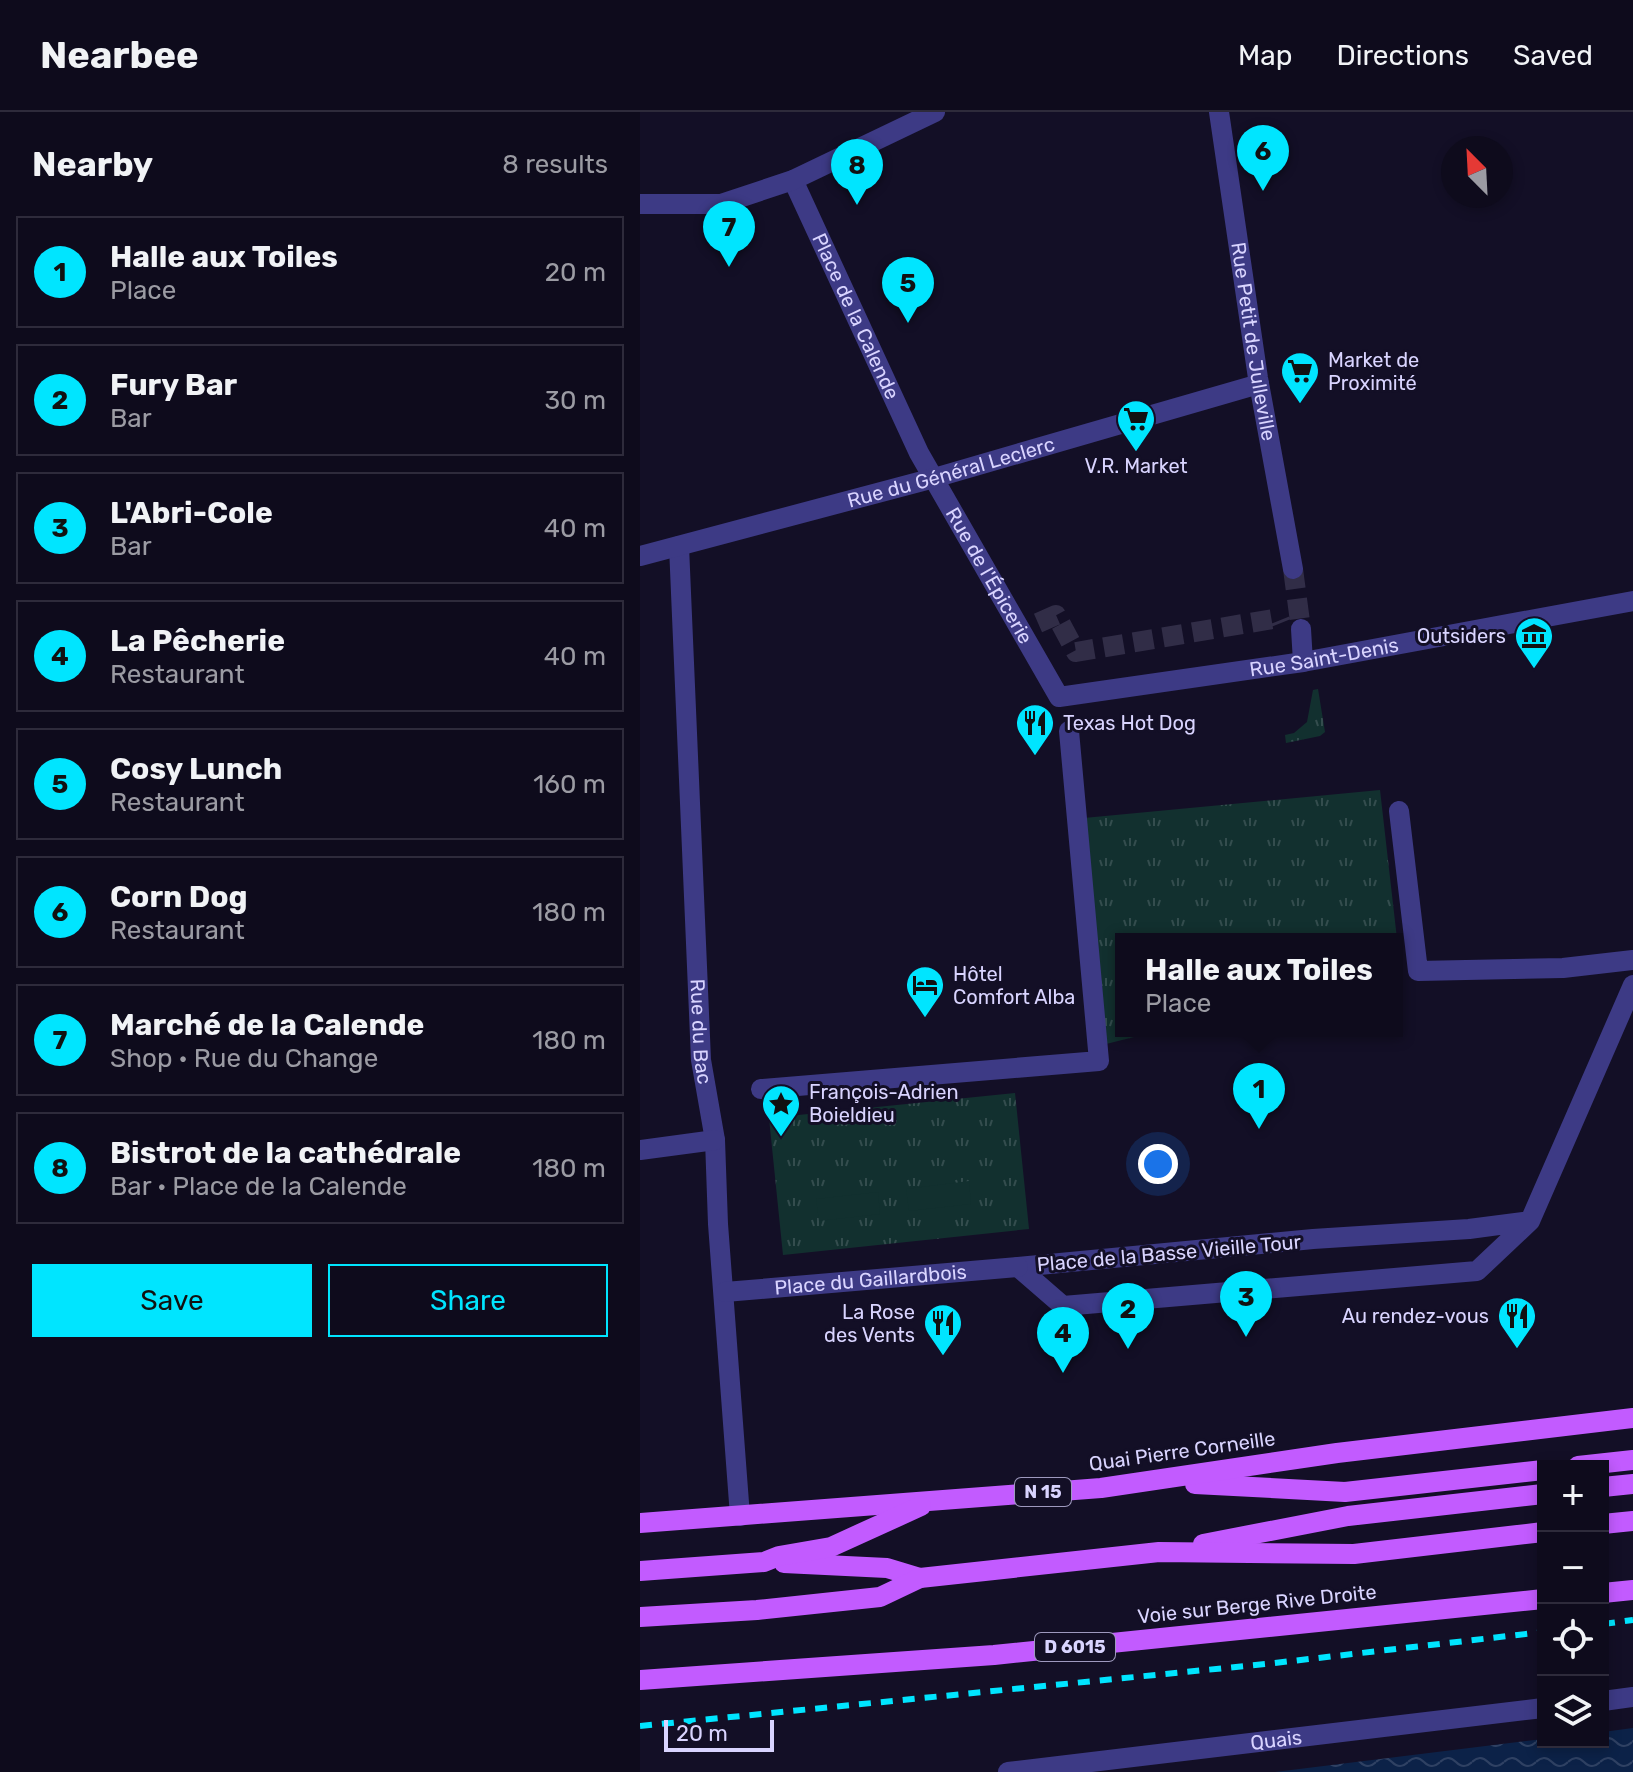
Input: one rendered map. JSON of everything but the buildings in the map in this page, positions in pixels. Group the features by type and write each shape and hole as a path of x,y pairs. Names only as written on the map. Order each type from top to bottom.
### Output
{"main road":[{"name":"Quai Pierre Corneille","path":"640,1523 1151,1482 1337,1453 1633,1418"},
{"path":"1609,1463 1633,1460"},
{"path":"1151,1482 1345,1492 1537,1471"},
{"path":"1609,1486 1633,1484"},
{"path":"640,1617 757,1610 880,1597 920,1578 1159,1552 1348,1516 1537,1495"},
{"path":"764,1562 779,1556 831,1547 934,1499"},
{"path":"1609,1523 1633,1521"},
{"path":"1159,1552 1354,1554 1537,1533"},
{"path":"640,1571 764,1562 887,1568 920,1578"},
{"path":"1609,1592 1633,1590"},
{"name":"Voie sur Berge Rive Droite","path":"640,1680 994,1655 1537,1600"}],"street":[{"path":"640,204 721,204 784,182 935,112"},
{"name":"Rue Petit de Julleville","path":"1219,112 1259,384 1293,569"},
{"name":"Place de la Calende","path":"784,182 919,453"},
{"name":"Rue du Général Leclerc","path":"640,556 934,478 1259,384"},
{"name":"Rue de l'Épicerie","path":"919,453 1059,697"},
{"name":"Rue du Bac","path":"679,546 701,1060 715,1140 740,1516"},
{"name":"Rue Saint-Denis","path":"1059,697 1303,662 1633,601"},
{"path":"1301,629 1303,662"},
{"path":"761,1089 1099,1061 1069,731"},
{"path":"1399,811 1418,971 1563,968 1633,960"},
{"name":"Place de la Basse Vieille Tour","path":"1018,1267 1063,1306 1477,1271 1530,1221 1633,985"},
{"path":"640,1150 715,1140"},
{"name":"Place de la Basse Vieille Tour","path":"1018,1267 1313,1239 1469,1229 1530,1221"},
{"name":"Place du Gaillardbois","path":"725,1292 1018,1267"},
{"path":"1609,1700 1633,1697"},
{"name":"Quais","path":"1008,1772 1537,1709"}],"green space":[{"path":"1318,689 1325,732 1320,736 1286,743 1285,735 1294,733 1307,722 1313,690"},
{"path":"1380,790 1396,933 1115,933 1115,1037 1134,1037 1102,1045 1084,818"},
{"path":"1015,1093 1029,1229 783,1255 769,1118"},
{"path":"969,1181 971,1204 909,1211 906,1189"},
{"path":"878,1192 880,1214 819,1221 816,1199"}],"water":[{"path":"1633,1728 1633,1772 1275,1772 1537,1740 1537,1748 1609,1748 1609,1731"}],"tunnel":[{"path":"1293,569 1301,629"},
{"path":"1038,623 1056,615 1076,652 1279,618 1281,623"}],"railway":[{"path":"1609,1623 1633,1620"},
{"path":"640,1726 1266,1664 1537,1633"}],"place":[{"name":"Corn Dog","path":"1263,191"},
{"name":"Bistrot de la cathédrale","path":"857,205"},
{"name":"Marché de la Calende","path":"729,267"},
{"name":"Cosy Lunch","path":"908,323"},
{"name":"Market de Proximité","path":"1300,405"},
{"name":"V.R. Market","path":"1136,453"},
{"name":"Outsiders","path":"1534,670"},
{"name":"Texas Hot Dog","path":"1035,757"},
{"name":"Hôtel Comfort Alba","path":"925,1019"},
{"name":"Halle aux Toiles","path":"1259,1129"},
{"name":"François-Adrien Boieldieu","path":"781,1138"},
{"name":"L'Abri-Cole","path":"1246,1337"},
{"name":"Fury Bar","path":"1128,1349"},
{"name":"Au rendez-vous","path":"1517,1350"},
{"name":"La Rose des Vents","path":"943,1357"},
{"name":"La Pêcherie","path":"1063,1373"}]}
